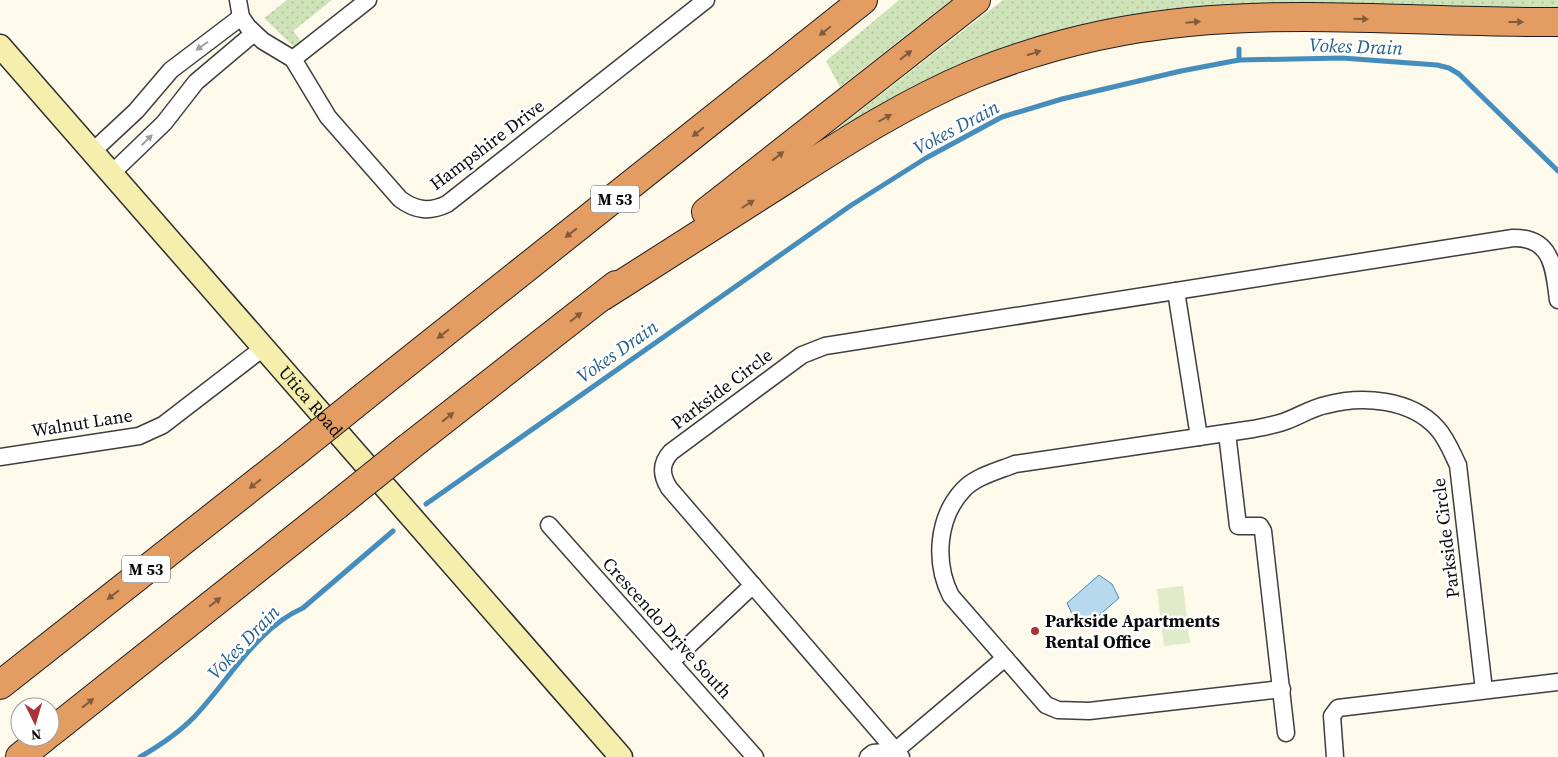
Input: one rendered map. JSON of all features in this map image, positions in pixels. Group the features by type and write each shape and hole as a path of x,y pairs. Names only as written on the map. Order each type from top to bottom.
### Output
{"highway":[{"name":"M 53","path":"0,685 863,0"},
{"path":"60,725 409,447 603,296 700,216 976,0"},
{"path":"603,296 883,119 974,74 1039,52 1124,32 1187,22 1227,19 1313,18 1558,22"},
{"path":"20,757 32,747"}],"street":[{"path":"238,0 248,26"},
{"path":"293,59 368,0"},
{"name":"Hampshire Drive","path":"248,26 293,59 328,117 400,200 407,205 426,211 437,209 447,204 706,0"},
{"path":"92,152 136,111 171,70 248,26"},
{"path":"111,174 164,123 196,82 248,26"},
{"name":"Utica Road","path":"0,46 621,757"},
{"name":"Parkside Circle","path":"897,755 670,488 662,473 663,464 671,452 802,356 825,346 1522,238 1532,240 1549,256 1553,264 1558,300"},
{"path":"1176,291 1199,437"},
{"name":"Walnut Lane","path":"0,457 139,436 163,425 263,348"},
{"name":"Parkside Circle","path":"1282,688 1089,710 1058,710 1046,705 951,596 945,583 941,565 940,538 950,508 964,489 985,476 1015,464 1227,433 1283,422 1325,405 1369,400 1390,403 1408,409 1424,417 1437,428 1455,459 1461,484 1484,690"},
{"path":"1227,433 1238,526 1254,524 1260,526 1263,531 1286,733"},
{"name":"Crescendo Drive South","path":"549,525 755,757"},
{"path":"671,662 753,585"},
{"path":"868,757 873,753 897,755 1005,658"},
{"path":"1335,757 1332,716 1338,708 1558,682"}],"green space":[{"path":"287,0 332,0 293,31 303,44 296,49 264,18"},
{"path":"899,0 951,0 840,87 826,61"},
{"path":"1003,0 1558,0 1558,8 1279,7 1166,14 842,131 839,127"},
{"path":"1183,586 1190,643 1164,646 1157,589"}],"water":[{"path":"1099,575 1112,584 1119,598 1087,626 1074,618 1067,603"}],"waterway":[{"path":"1239,49 1239,60"},
{"name":"Vokes Drain","path":"426,504 850,206 926,158 1002,117 1062,99 1181,71 1239,60 1342,58 1437,65 1449,68 1459,74 1558,171"},
{"name":"Vokes Drain","path":"140,757 183,728 208,702 244,656 272,628 303,608 393,531"}],"place":[{"name":"Parkside Apartments Rental Office","path":"1035,631"}]}
